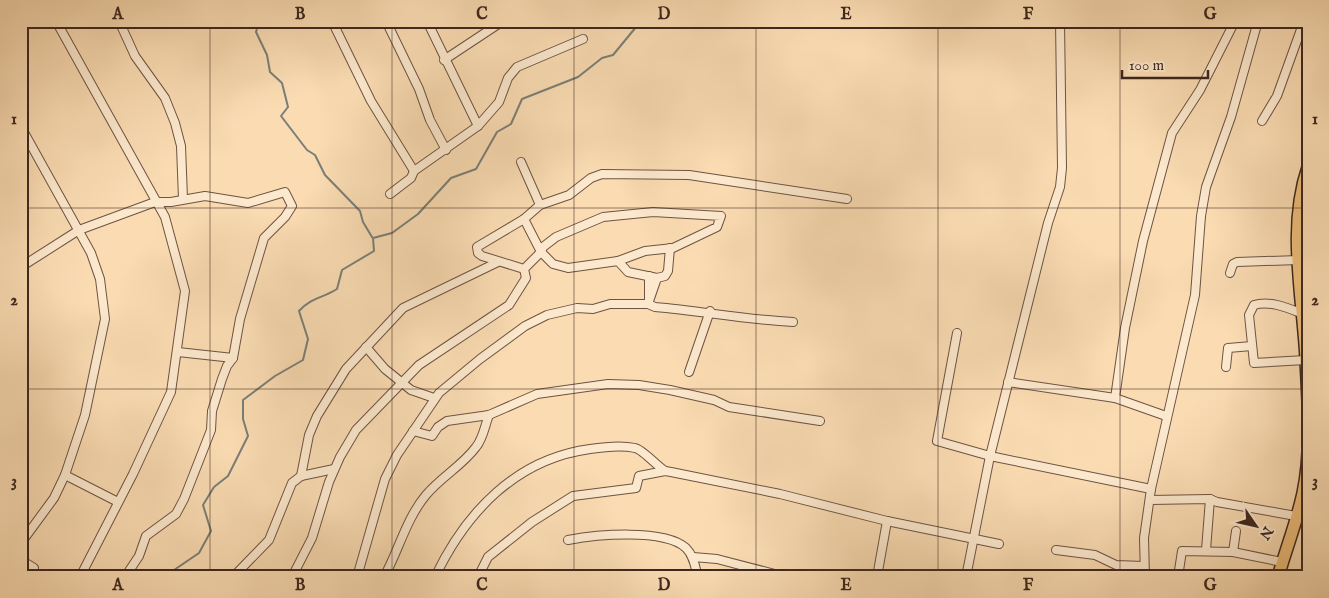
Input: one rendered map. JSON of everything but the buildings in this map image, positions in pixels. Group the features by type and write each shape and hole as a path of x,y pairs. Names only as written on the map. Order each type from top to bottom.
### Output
{"highway":[{"path":"1278,577 1296,516 1306,472 1306,352 1298,235 1301,198 1308,167"}],"street":[{"path":"56,21 165,217 184,291 178,352 171,392 158,424 80,577"},
{"path":"119,21 136,56 165,98 175,124 181,146 183,199"},
{"path":"332,21 371,101 414,171"},
{"path":"386,21 419,89 430,120 446,150"},
{"path":"427,21 444,60 478,126"},
{"path":"444,60 502,21"},
{"path":"966,577 990,456 1048,223 1060,186 1063,156 1060,93 1060,21"},
{"path":"1115,398 1125,328 1143,241 1172,133 1200,90 1235,21"},
{"path":"1145,577 1144,538 1151,489 1166,416 1195,295 1201,216 1206,187 1231,117 1258,21"},
{"path":"1262,121 1277,96 1304,21"},
{"path":"390,194 411,178 414,171 478,126 499,102 508,78 516,67 583,39"},
{"path":"21,127 79,230 100,278 105,320 86,415 65,475 54,498 21,543"},
{"path":"521,162 540,205"},
{"path":"524,269 498,262 478,253 477,247 524,219 540,205 570,195 591,178 602,174 689,175 847,199"},
{"path":"21,267 79,230 155,202 170,202 205,196 248,203 285,192 292,206 285,217 265,236 240,319 233,358 225,372 212,411 211,430 184,499 176,514 146,536 139,556 125,577"},
{"path":"524,219 541,252 554,264 568,268 618,261 645,252 670,248 717,227 721,216 653,212 603,217 556,237 543,247 541,252 524,269"},
{"path":"618,261 628,272 653,277 665,276 668,271 670,248"},
{"path":"1230,273 1233,264 1237,262 1299,260"},
{"path":"233,577 269,540 288,490 301,476 309,435 317,416 346,369 403,308 498,262"},
{"path":"292,577 312,538 334,469 356,430 419,365 509,305 526,278 524,269"},
{"path":"648,304 653,277"},
{"path":"357,577 385,478 434,398 480,359 525,326 546,316 577,308 594,309 610,304 648,304 655,307 710,311 755,320 793,322"},
{"path":"1303,314 1274,304 1254,305 1249,315 1254,363 1256,365 1306,352"},
{"path":"689,372 710,311"},
{"path":"957,333 937,441 990,456 1151,489"},
{"path":"1226,367 1228,348 1252,346"},
{"path":"366,348 401,382 416,393 434,398"},
{"path":"178,352 233,358"},
{"path":"1008,382 1115,398 1166,416"},
{"path":"413,431 432,436 438,427 447,421 489,415 546,392 571,391 608,384 639,385 670,390 714,400 729,407 820,422"},
{"path":"384,577 407,526 420,503 432,488 475,449 489,415"},
{"path":"436,577 450,545 484,503 536,464 572,451 602,447 635,448 665,471"},
{"path":"301,476 334,469"},
{"path":"478,577 488,557 532,522 573,496 636,488 639,476 665,471 780,494 887,521 999,544"},
{"path":"65,475 118,502"},
{"path":"1150,500 1210,499 1217,502 1296,516"},
{"path":"1206,550 1210,499"},
{"path":"877,577 887,521"},
{"path":"1233,552 1236,531"},
{"path":"568,540 610,534 651,537 676,543 685,548 693,557 698,577"},
{"path":"1056,550 1095,556 1116,565 1144,566"},
{"path":"1178,577 1182,551 1233,552 1282,562"},
{"path":"693,557 717,559 756,571 786,577"},
{"path":"21,560 34,568 34,577"},
{"path":"1305,577 1308,574"}],"waterway":[{"path":"259,21 256,32 267,55 270,72 282,83 288,107 281,116 307,150 315,155 325,175 360,211 363,222 372,237"},
{"path":"170,577 174,570 199,553 211,531 203,505 214,487 228,476 248,436 243,419 243,400 275,376 303,360 308,339 299,311 312,301 337,289 342,270 374,251 373,238 392,233 418,214 451,178 476,169 497,132 511,124 522,99 578,77 602,58 613,55 641,21"}]}
